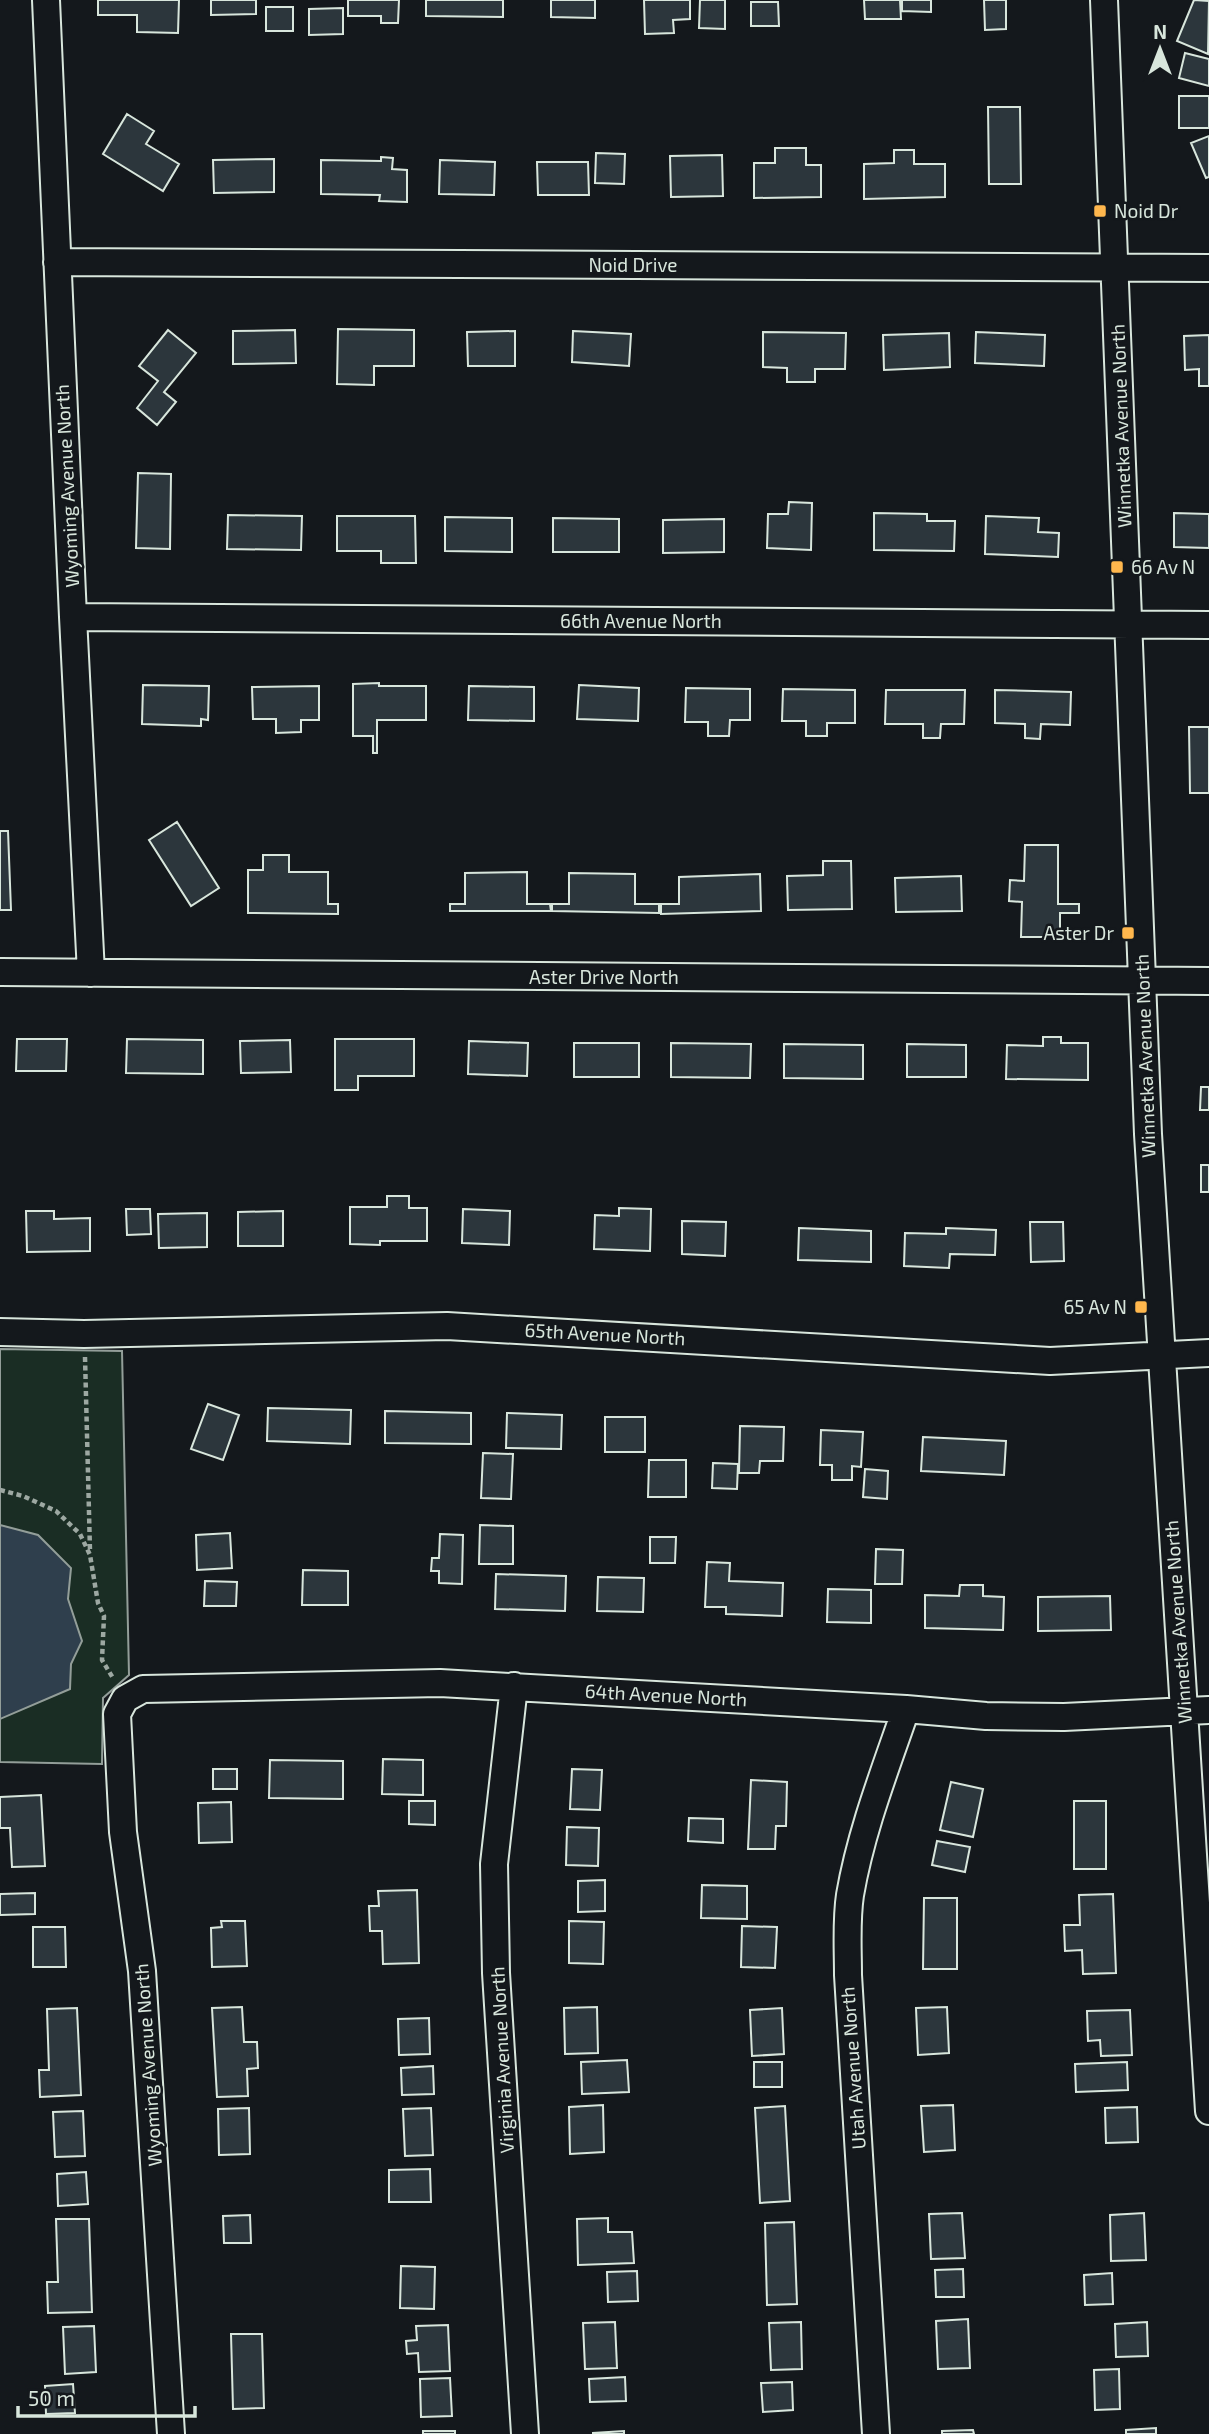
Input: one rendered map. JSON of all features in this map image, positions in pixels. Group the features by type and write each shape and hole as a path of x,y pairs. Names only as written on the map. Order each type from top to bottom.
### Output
{"street":[{"name":"Wyoming Avenue North","path":"46,0 91,972"},
{"name":"Winnetka Avenue North","path":"1104,0 1148,1135 1162,1356 1196,1711 1209,2111"},
{"name":"Noid Drive","path":"57,262 1209,268"},
{"name":"66th Avenue North","path":"73,617 1209,625"},
{"name":"Aster Drive North","path":"0,972 1209,981"},
{"name":"65th Avenue North","path":"0,1332 84,1334 447,1326 1051,1361 1209,1353"},
{"name":"64th Avenue North","path":"125,1699 143,1689 440,1683 906,1709 986,1716 1064,1717 1196,1711"},
{"name":"Virginia Avenue North","path":"514,1686 494,1864 496,1973 525,2434"},
{"name":"Wyoming Avenue North","path":"125,1699 117,1714 123,1832 142,1971 171,2434"},
{"name":"Utah Avenue North","path":"876,2434 848,1975 848,1936 850,1897 858,1856 906,1709"}],"path":[{"path":"84,1334 90,1555 98,1603 104,1616 102,1660 125,1699"},
{"path":"0,1490 23,1496 55,1511 80,1534 90,1555"}],"green space":[{"path":"0,1349 122,1351 129,1675 103,1698 102,1764 0,1762"}],"water":[{"path":"0,1525 38,1535 71,1568 68,1599 82,1641 71,1664 70,1689 0,1719"}],"building":[{"path":"98,0 179,0 178,33 137,32 137,15 98,15"},
{"path":"211,0 256,0 256,14 211,15"},
{"path":"348,0 399,0 398,23 381,23 381,16 348,16"},
{"path":"426,0 503,0 503,17 426,16"},
{"path":"551,0 595,0 595,18 551,17"},
{"path":"644,0 690,0 690,19 673,20 674,33 645,34"},
{"path":"700,0 725,0 725,29 699,28"},
{"path":"864,0 900,0 901,19 865,19"},
{"path":"902,0 931,0 931,12 902,11"},
{"path":"984,0 1006,0 1006,29 985,30"},
{"path":"1194,0 1209,1 1208,54 1177,41"},
{"path":"751,2 778,2 779,26 751,26"},
{"path":"266,7 293,7 293,31 266,31"},
{"path":"343,8 343,34 309,35 309,9"},
{"path":"1185,53 1209,59 1209,86 1179,78"},
{"path":"1179,96 1209,96 1209,128 1179,128"},
{"path":"988,107 1020,107 1021,184 989,184"},
{"path":"127,114 154,131 146,144 179,164 163,191 103,154"},
{"path":"1209,136 1209,177 1206,178 1191,143"},
{"path":"775,148 806,148 806,165 821,165 821,197 754,198 754,163 775,163"},
{"path":"894,150 914,150 914,164 945,164 945,197 864,199 864,164 894,163"},
{"path":"596,153 625,154 624,184 595,183"},
{"path":"722,155 723,196 671,197 670,156"},
{"path":"381,157 393,158 392,169 407,170 407,202 379,201 380,195 321,194 321,160 381,161"},
{"path":"274,159 274,192 214,193 213,160"},
{"path":"440,160 495,162 494,195 439,194"},
{"path":"537,162 588,162 589,195 538,195"},
{"path":"338,329 414,330 414,366 374,366 374,385 337,384"},
{"path":"168,330 196,353 164,392 176,402 157,425 137,408 158,381 139,366"},
{"path":"295,330 296,363 233,364 233,331"},
{"path":"515,331 515,366 468,366 467,332"},
{"path":"573,331 631,334 629,366 572,362"},
{"path":"763,332 846,333 845,369 815,369 815,382 787,382 787,368 763,367"},
{"path":"976,332 1045,335 1044,366 975,363"},
{"path":"949,333 950,367 884,370 883,335"},
{"path":"1209,335 1209,386 1199,386 1199,369 1185,370 1184,336"},
{"path":"138,473 171,474 170,549 136,548"},
{"path":"789,502 812,503 811,550 767,548 768,514 788,514"},
{"path":"874,513 927,514 927,521 955,521 954,551 874,550"},
{"path":"1174,513 1209,514 1209,548 1174,547"},
{"path":"228,515 302,516 301,550 227,549"},
{"path":"337,516 415,516 416,563 381,563 381,551 337,551"},
{"path":"986,516 1039,518 1038,532 1059,533 1058,557 985,554"},
{"path":"445,517 512,518 512,552 445,551"},
{"path":"553,518 619,519 619,552 553,552"},
{"path":"724,519 724,552 663,553 663,520"},
{"path":"379,683 379,686 426,686 426,720 377,720 377,753 373,753 373,736 353,736 353,684"},
{"path":"143,685 209,686 208,720 201,719 201,726 142,724"},
{"path":"579,685 639,688 638,721 577,719"},
{"path":"319,686 319,720 301,720 301,732 276,733 276,719 253,719 252,687"},
{"path":"469,686 534,687 534,721 468,720"},
{"path":"686,688 750,689 750,720 730,720 729,736 708,736 708,722 685,722"},
{"path":"783,689 855,690 855,723 827,723 827,736 806,736 806,721 782,721"},
{"path":"886,690 965,690 964,724 941,724 940,738 923,738 923,724 885,724"},
{"path":"995,690 1071,692 1070,725 1041,724 1040,739 1025,738 1025,724 995,723"},
{"path":"1189,727 1209,727 1209,793 1190,793"},
{"path":"177,822 219,888 191,906 149,840"},
{"path":"0,831 8,831 11,910 0,910"},
{"path":"1025,845 1058,845 1058,904 1079,904 1079,913 1060,913 1060,937 1021,937 1022,902 1009,901 1010,880 1024,881"},
{"path":"263,855 289,855 289,872 328,872 328,904 338,904 338,914 248,913 248,870 263,870"},
{"path":"823,861 851,861 852,909 788,910 787,876 823,875"},
{"path":"527,872 527,904 550,904 551,911 450,911 450,904 465,904 465,873"},
{"path":"569,873 635,874 635,904 659,904 659,913 552,911 552,904 569,904"},
{"path":"760,874 761,911 661,914 661,904 679,904 679,877"},
{"path":"961,876 962,911 896,912 895,878"},
{"path":"1043,1037 1061,1037 1061,1043 1088,1043 1088,1080 1006,1079 1007,1045 1043,1046"},
{"path":"17,1039 67,1039 66,1071 16,1071"},
{"path":"127,1039 203,1040 203,1074 126,1073"},
{"path":"335,1039 414,1039 414,1076 358,1076 358,1090 335,1090"},
{"path":"290,1040 291,1072 241,1073 240,1041"},
{"path":"469,1041 528,1043 527,1076 468,1074"},
{"path":"574,1043 639,1043 639,1077 574,1077"},
{"path":"671,1043 751,1044 750,1078 671,1077"},
{"path":"784,1044 863,1045 863,1079 784,1078"},
{"path":"907,1044 966,1045 966,1077 907,1077"},
{"path":"1201,1087 1209,1087 1209,1110 1200,1110"},
{"path":"1201,1165 1209,1165 1209,1192 1201,1192"},
{"path":"387,1196 409,1196 409,1208 427,1208 427,1241 380,1241 380,1245 350,1244 350,1207 387,1207"},
{"path":"619,1208 651,1209 650,1251 594,1249 595,1215 619,1216"},
{"path":"126,1209 150,1209 151,1234 127,1235"},
{"path":"463,1209 510,1211 509,1245 462,1243"},
{"path":"26,1211 54,1211 54,1219 90,1218 90,1251 27,1252"},
{"path":"283,1211 283,1246 238,1246 238,1212"},
{"path":"207,1213 207,1247 159,1248 158,1214"},
{"path":"682,1221 726,1222 725,1256 682,1254"},
{"path":"1030,1222 1063,1222 1064,1261 1031,1262"},
{"path":"799,1228 871,1231 871,1262 798,1260"},
{"path":"946,1228 996,1230 995,1255 950,1254 949,1268 904,1266 905,1233 946,1234"},
{"path":"208,1404 239,1415 223,1460 191,1449"},
{"path":"268,1408 351,1410 350,1444 267,1441"},
{"path":"385,1411 471,1413 471,1444 385,1443"},
{"path":"507,1413 562,1415 561,1449 506,1448"},
{"path":"605,1417 645,1417 645,1452 605,1452"},
{"path":"740,1426 784,1427 783,1461 760,1461 759,1473 739,1473"},
{"path":"821,1430 863,1432 861,1467 852,1466 852,1480 832,1480 832,1465 820,1465"},
{"path":"923,1437 1006,1441 1004,1475 921,1471"},
{"path":"483,1453 513,1454 511,1499 481,1498"},
{"path":"649,1460 686,1460 686,1497 648,1497"},
{"path":"713,1463 738,1464 737,1489 712,1488"},
{"path":"865,1469 888,1471 887,1499 863,1497"},
{"path":"480,1525 513,1526 513,1564 479,1564"},
{"path":"230,1533 232,1568 197,1570 196,1535"},
{"path":"440,1534 463,1535 462,1584 439,1583 439,1571 431,1571 432,1558 439,1558"},
{"path":"650,1537 676,1537 675,1563 650,1563"},
{"path":"876,1549 903,1550 902,1584 875,1584"},
{"path":"707,1562 730,1563 729,1581 783,1583 782,1616 726,1614 726,1607 705,1607"},
{"path":"303,1570 348,1571 348,1605 302,1605"},
{"path":"496,1574 566,1576 565,1611 495,1609"},
{"path":"598,1577 644,1578 643,1612 597,1611"},
{"path":"205,1581 237,1582 236,1606 204,1606"},
{"path":"960,1585 983,1585 983,1596 1004,1597 1003,1630 925,1628 925,1595 959,1596"},
{"path":"828,1589 871,1590 871,1623 827,1622"},
{"path":"1110,1596 1111,1630 1038,1631 1038,1597"},
{"path":"383,1759 423,1760 423,1795 382,1794"},
{"path":"270,1760 343,1761 343,1799 269,1798"},
{"path":"213,1769 237,1769 237,1789 213,1789"},
{"path":"572,1769 602,1770 600,1810 570,1809"},
{"path":"751,1780 787,1782 786,1826 776,1826 775,1849 748,1849"},
{"path":"951,1782 983,1789 973,1837 940,1830"},
{"path":"41,1795 45,1866 12,1867 10,1828 0,1828 0,1797"},
{"path":"409,1801 435,1801 435,1825 409,1824"},
{"path":"1074,1801 1106,1801 1106,1869 1074,1869"},
{"path":"231,1802 232,1842 199,1843 198,1803"},
{"path":"689,1818 723,1819 723,1843 688,1841"},
{"path":"567,1827 599,1828 598,1866 566,1865"},
{"path":"937,1841 970,1847 965,1872 932,1865"},
{"path":"605,1880 605,1911 578,1912 578,1881"},
{"path":"702,1885 747,1886 747,1919 701,1918"},
{"path":"417,1890 419,1963 383,1964 382,1931 370,1931 369,1906 379,1906 378,1891"},
{"path":"35,1893 35,1914 0,1915 0,1894"},
{"path":"1113,1894 1116,1973 1083,1974 1082,1950 1065,1951 1064,1925 1080,1925 1079,1895"},
{"path":"924,1898 957,1898 957,1969 923,1969"},
{"path":"221,1921 245,1921 247,1966 212,1967 211,1928 222,1927"},
{"path":"569,1921 604,1922 603,1964 569,1963"},
{"path":"742,1926 777,1927 775,1968 741,1967"},
{"path":"33,1927 65,1927 66,1967 33,1967"},
{"path":"242,2007 244,2042 257,2042 258,2068 247,2069 248,2096 217,2097 212,2008"},
{"path":"597,2007 598,2053 565,2054 564,2008"},
{"path":"947,2007 949,2053 918,2055 916,2008"},
{"path":"77,2008 81,2095 40,2097 39,2070 49,2070 47,2009"},
{"path":"782,2008 784,2054 752,2056 750,2010"},
{"path":"1130,2010 1132,2055 1101,2056 1100,2040 1088,2041 1087,2011"},
{"path":"429,2018 430,2054 399,2055 398,2019"},
{"path":"627,2060 629,2092 582,2094 581,2062"},
{"path":"754,2062 782,2062 782,2087 754,2087"},
{"path":"1127,2062 1128,2090 1076,2092 1075,2064"},
{"path":"433,2066 434,2094 402,2095 401,2068"},
{"path":"603,2105 604,2152 570,2154 569,2107"},
{"path":"953,2105 955,2150 924,2152 921,2106"},
{"path":"785,2106 790,2201 760,2203 755,2108"},
{"path":"1137,2107 1138,2142 1106,2143 1105,2108"},
{"path":"249,2108 250,2154 219,2155 218,2109"},
{"path":"431,2108 433,2155 405,2156 403,2109"},
{"path":"83,2111 85,2156 55,2157 53,2112"},
{"path":"430,2169 431,2202 389,2202 389,2170"},
{"path":"86,2172 88,2204 58,2206 57,2174"},
{"path":"962,2213 965,2258 931,2259 929,2214"},
{"path":"1144,2213 1146,2260 1111,2261 1110,2215"},
{"path":"250,2215 251,2243 224,2243 223,2216"},
{"path":"608,2218 608,2232 632,2232 634,2263 578,2265 577,2219"},
{"path":"56,2219 89,2219 92,2312 48,2313 47,2282 58,2282"},
{"path":"794,2222 797,2304 767,2305 765,2223"},
{"path":"401,2266 435,2267 434,2309 400,2308"},
{"path":"963,2269 964,2297 936,2297 935,2270"},
{"path":"637,2271 638,2301 608,2302 607,2272"},
{"path":"1112,2273 1113,2304 1085,2305 1084,2275"},
{"path":"968,2319 970,2368 938,2369 936,2321"},
{"path":"615,2322 617,2368 585,2369 583,2323"},
{"path":"801,2322 802,2369 771,2370 769,2323"},
{"path":"1147,2322 1148,2356 1116,2357 1115,2324"},
{"path":"448,2325 450,2371 419,2372 418,2353 407,2354 406,2341 417,2340 416,2326"},
{"path":"94,2326 96,2372 65,2374 63,2327"},
{"path":"231,2334 262,2334 264,2408 233,2409"},
{"path":"1119,2369 1120,2409 1095,2410 1094,2370"},
{"path":"625,2377 626,2401 590,2402 589,2379"},
{"path":"450,2378 452,2416 421,2417 420,2379"},
{"path":"792,2382 793,2410 763,2412 761,2383"},
{"path":"73,2384 75,2413 46,2414 45,2386"},
{"path":"1156,2428 1156,2434 1126,2434 1126,2430"},
{"path":"973,2430 974,2434 942,2434 942,2431"},
{"path":"423,2431 455,2431 455,2434 423,2434"},
{"path":"624,2431 624,2434 593,2434 593,2433"}],"place":[{"name":"Noid Dr","path":"1100,211"},
{"name":"66 Av N","path":"1117,567"},
{"name":"Aster Dr","path":"1128,933"},
{"name":"65 Av N","path":"1141,1307"}]}
